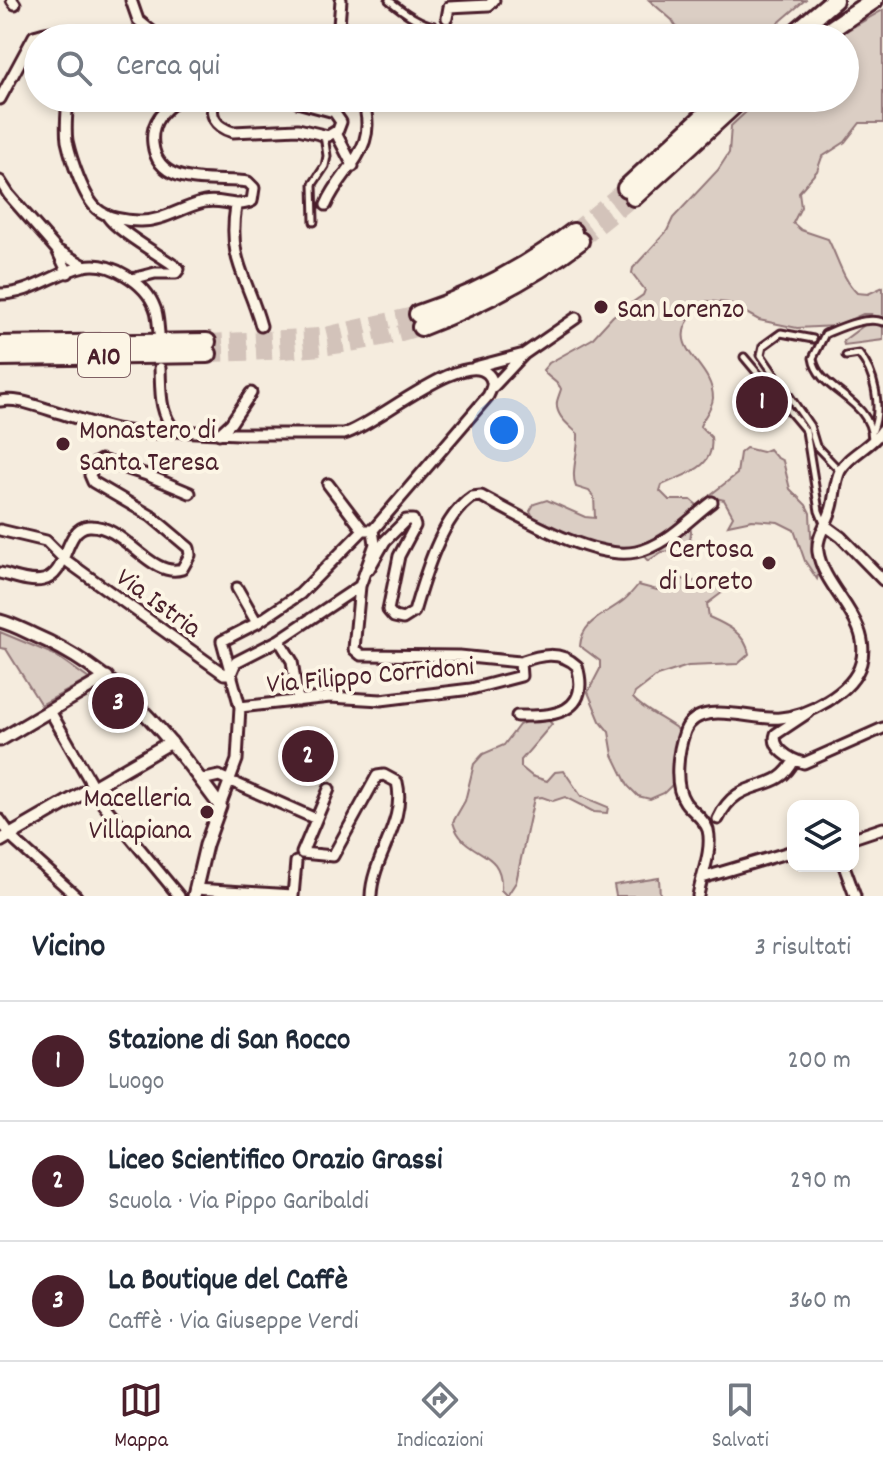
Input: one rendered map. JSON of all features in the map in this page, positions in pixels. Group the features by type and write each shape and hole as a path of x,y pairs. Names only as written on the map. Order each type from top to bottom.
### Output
{"highway":[{"path":"806,24 834,0"},
{"path":"839,24 874,0"},
{"path":"709,112 630,192 725,112"},
{"path":"419,320 466,309 521,281 577,237"},
{"name":"A10","path":"0,345 208,348 0,357"}],"street":[{"path":"131,0 138,20 143,24"},
{"path":"338,24 341,0"},
{"path":"447,18 449,7 489,5 494,0"},
{"path":"0,99 24,55"},
{"path":"68,112 67,139 73,160 89,198 97,209 107,215 139,221 156,219 212,201 236,206 252,201 254,188 248,182 210,181 182,176 166,168 155,155 153,127 163,112"},
{"path":"212,112 223,129 242,132 298,129 323,135 336,133"},
{"path":"334,112 341,122 336,133"},
{"path":"326,205 353,166 364,142 366,112"},
{"path":"336,133 353,166"},
{"path":"0,181 57,250 68,273"},
{"path":"236,206 233,233 236,259 261,326"},
{"path":"107,215 110,223 179,269 176,273 155,273 132,279"},
{"path":"57,250 85,266 122,273 132,279 155,306 159,333"},
{"path":"0,294 29,289 85,266"},
{"path":"296,862 293,895 195,893 206,845 237,760 240,707 222,641 257,623 300,594 368,530 437,457 524,354 576,318"},
{"path":"0,401 19,401 120,429 165,433 328,434 358,430 430,385 463,369 524,354"},
{"path":"475,367 491,377 493,387"},
{"path":"160,368 162,409 175,431"},
{"path":"219,434 231,423 251,393"},
{"path":"883,429 840,471 826,526 818,542 821,561 859,632 861,665 848,685 834,698 776,734 775,745 794,760 804,763 883,728"},
{"path":"0,573 46,580 64,559 76,533 83,527 93,526 105,529 166,570 182,569 190,555 189,548 151,516 90,479 98,460 147,475 190,493"},
{"path":"328,484 368,530 375,544 360,586 354,649 361,655 459,656 520,662 543,655 570,659 577,666 580,686 576,698 560,714 517,716"},
{"path":"364,574 372,567 385,541 406,520 413,520 415,526 399,556 388,610 394,617 407,618 414,612 436,546 466,501 472,497 481,496 587,548 607,552 638,552 681,529 712,502"},
{"path":"826,526 883,580"},
{"name":"Via Istria","path":"0,530 46,541 64,559 224,674 231,674"},
{"path":"231,674 236,662 279,640 360,586"},
{"path":"237,588 257,623"},
{"path":"0,621 80,657 107,677 134,700 171,742 220,806"},
{"path":"279,640 292,661 298,701"},
{"name":"Via Filippo Corridoni","path":"240,707 330,697 381,700 485,686 521,676 520,662"},
{"path":"0,740 107,677"},
{"path":"698,896 709,833 702,820 685,803 678,786 683,738 689,723 695,717 712,713 783,718 815,708"},
{"path":"50,711 103,804 179,896"},
{"path":"5,838 171,742"},
{"path":"718,819 739,792 774,781 794,760"},
{"path":"329,789 302,853 333,856 377,776 384,775 397,782 400,793 397,812 376,866 371,896"},
{"path":"201,780 219,776 316,819"},
{"path":"0,820 5,838 76,896"},
{"path":"859,836 883,828"},
{"path":"702,878 787,853"},
{"path":"846,872 855,896"}],"lane":[{"path":"389,0 430,24"},
{"path":"314,222 313,184 325,166 327,156 323,135"},
{"path":"872,439 868,418 817,372 813,358 825,334 864,320 883,322"},
{"path":"813,339 781,333 763,346 761,355 810,426 816,446 840,471"},
{"path":"846,356 859,354 871,374 877,414 872,439"},
{"path":"744,357 806,431 819,511 826,526"}],"shaded area":[{"path":"649,0 805,0 777,24 674,24"},
{"path":"883,10 883,123 860,123 845,142 822,157 817,171 799,192 801,207 793,223 801,230 828,239 844,274 857,293 868,294 883,287 883,340 844,345 843,341 867,323 871,314 863,314 836,326 797,328 759,320 728,303 707,301 691,316 684,330 684,341 710,384 713,398 700,426 711,437 711,448 709,456 697,469 662,485 660,491 669,500 691,500 697,505 689,519 689,549 662,552 648,561 637,548 607,547 580,541 533,517 530,511 534,504 547,500 585,517 595,518 594,497 589,491 576,487 574,481 578,434 558,412 560,386 543,370 549,363 592,339 613,316 643,295 645,290 632,273 633,268 667,231 673,218 718,170 729,153 731,126 746,112 859,112 858,24"},
{"path":"746,448 762,452 769,449 783,461 790,489 810,513 817,579 805,561 794,530 778,522 752,520 728,525 733,516 724,500 711,497 737,474 740,453"},
{"path":"682,579 717,586 723,592 707,604 709,617 739,635 749,654 738,664 688,666 657,676 635,693 633,698 638,703 680,731 672,785 664,793 650,799 638,796 628,786 613,755 609,732 600,721 588,692 600,669 600,661 580,646 590,624 624,600 638,585 657,590"},
{"path":"0,632 55,655 89,679 41,705 6,649 0,648"},
{"path":"527,721 549,721 552,724 521,760 521,767 532,776 547,781 555,772 564,771 581,796 608,807 607,813 594,812 565,797 553,801 534,798 516,882 507,896 501,890 496,866 465,842 453,822 465,801 474,764 483,754 504,745 519,725"},
{"path":"659,878 660,896 616,896 614,885"}],"tunnel":[{"path":"573,232 626,188"},
{"path":"580,241 634,197"},
{"path":"207,342 321,336 418,314"},
{"path":"208,354 289,351 342,345 421,327"}],"place":[{"name":"San Lorenzo","path":"601,307"},
{"name":"Stazione di San Rocco","path":"762,402"},
{"name":"Monastero di Santa Teresa","path":"63,444"},
{"name":"Certosa di Loreto","path":"769,563"},
{"name":"La Boutique del Caffè","path":"118,703"},
{"name":"Liceo Scientifico Orazio Grassi","path":"308,756"},
{"name":"Macelleria Villapiana","path":"207,812"}]}
